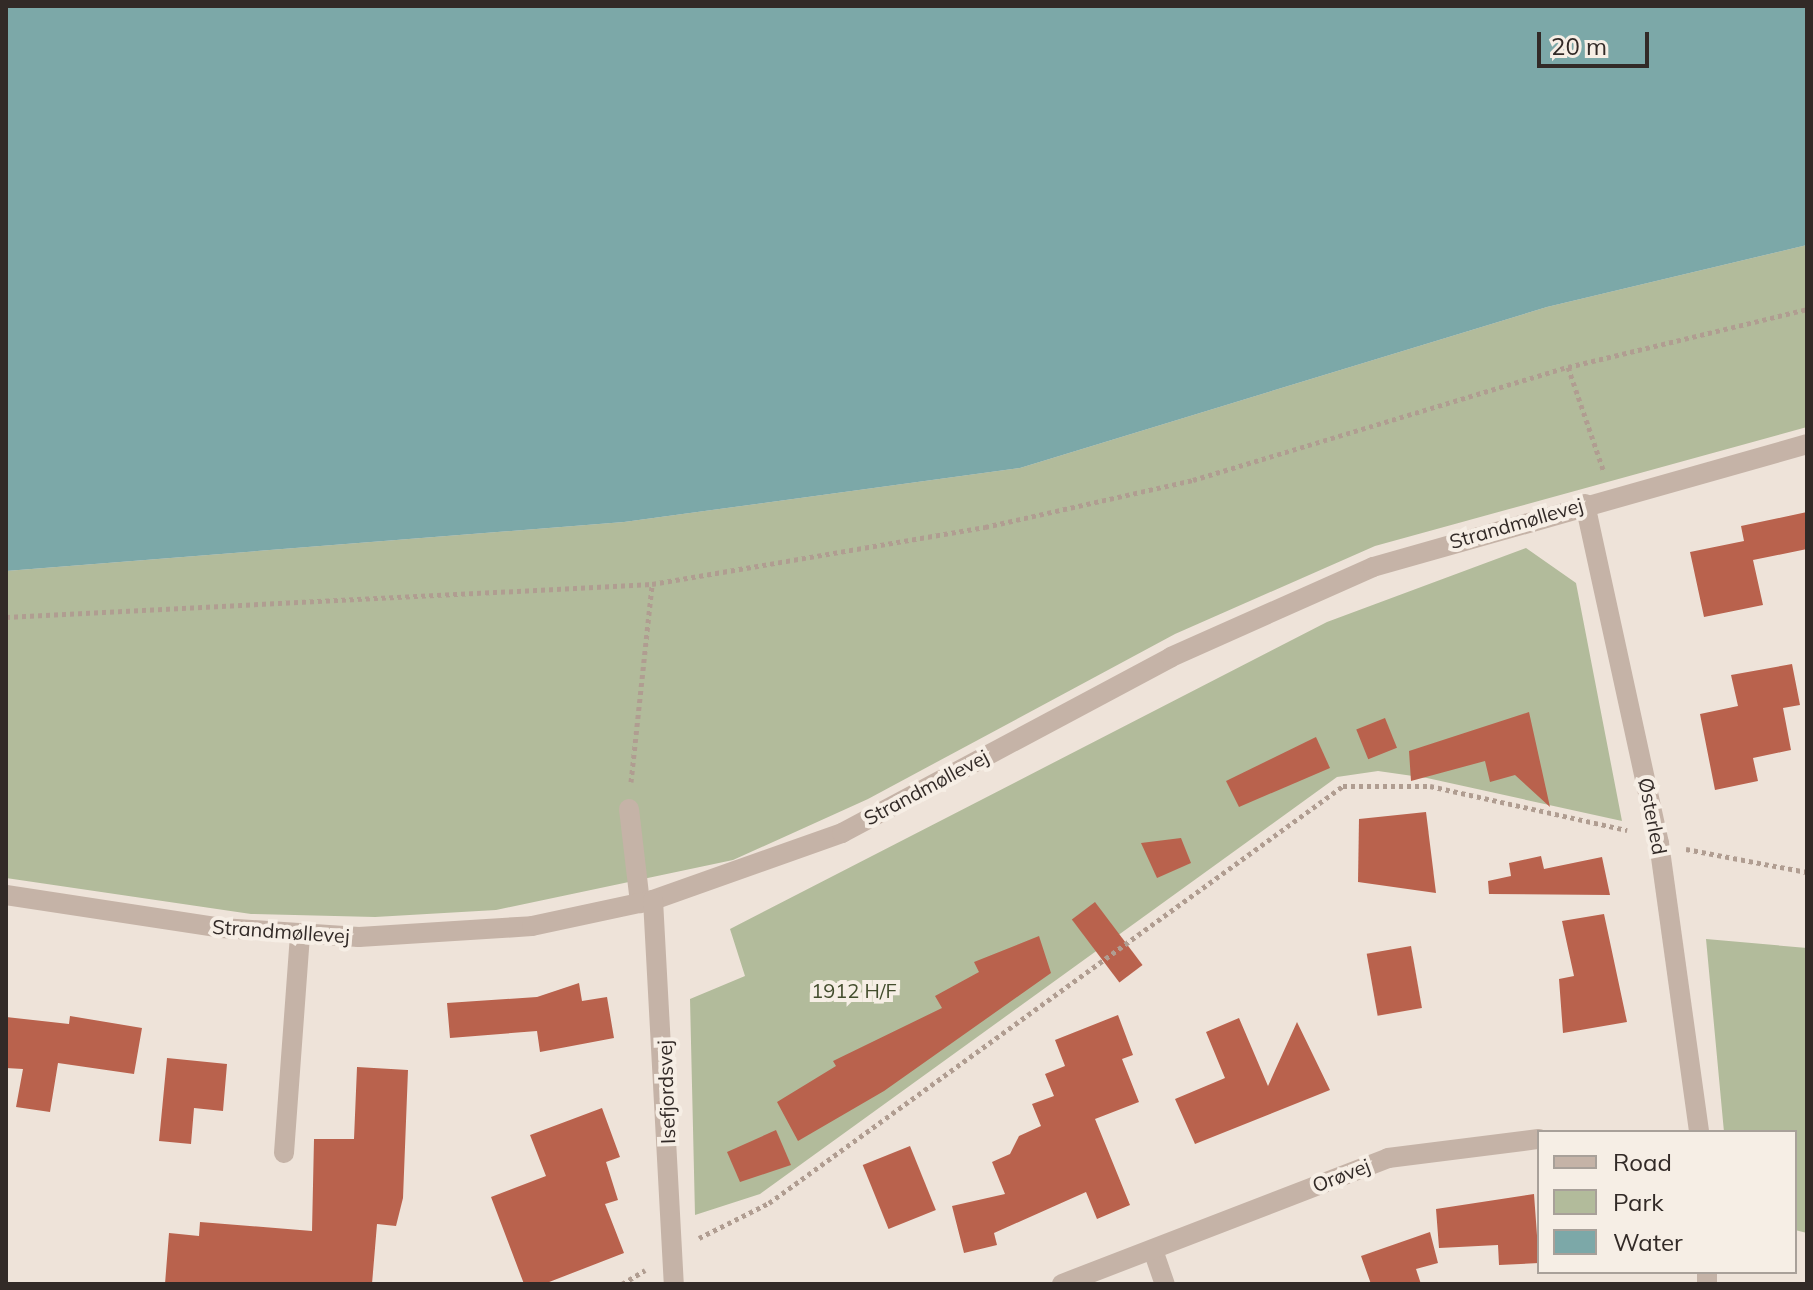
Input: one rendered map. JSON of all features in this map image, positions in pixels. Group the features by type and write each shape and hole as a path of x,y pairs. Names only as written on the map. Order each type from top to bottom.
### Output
{"street":[{"name":"Strandmøllevej","path":"6,895 300,935 532,926 646,902 842,833 1273,609 1435,546 1807,444"},
{"name":"Østerled","path":"1585,504 1659,843 1699,1130"},
{"name":"Isefjordsvej","path":"629,809 646,902 674,1284"},
{"path":"284,1153 300,935"},
{"name":"Orøvej","path":"1062,1284 1388,1158 1537,1139"},
{"path":"1153,1250 1165,1284"}],"path":[{"path":"6,617 652,584 985,527 1193,480 1568,367 1807,309"},
{"path":"1568,367 1612,496"},
{"path":"629,809 652,584"},
{"path":"708,1232 769,1203 1343,786 1430,786 1621,828"},
{"path":"1691,850 1807,872"}],"green space":[{"path":"1807,245 1807,427 1375,546 1175,634 868,799 733,860 496,910 375,917 251,914 6,878 6,571 624,522 1020,468 1547,307"},
{"name":"1912 H/F","path":"1526,548 1576,583 1622,821 1427,778 1378,771 1337,777 760,1194 695,1215 690,999 745,976 730,929 1327,622"},
{"path":"1706,939 1807,948 1807,1233 1797,1230 1797,1130 1724,1130"}],"water":[{"path":"6,6 1807,6 1807,245 1547,307 1020,468 624,522 6,571"}],"building":[{"path":"1807,512 1807,549 1753,560 1763,605 1704,617 1690,552 1744,541 1741,526"},
{"path":"1792,664 1800,705 1783,708 1791,750 1753,758 1758,781 1715,790 1700,714 1738,706 1731,675"},
{"path":"1529,712 1550,807 1515,775 1490,782 1485,761 1411,781 1409,751"},
{"path":"1385,718 1397,748 1368,759 1356,730"},
{"path":"1316,737 1330,768 1239,807 1226,781"},
{"path":"1426,812 1436,893 1358,882 1359,819"},
{"path":"1181,838 1191,863 1157,878 1141,843"},
{"path":"1541,856 1544,869 1602,857 1610,895 1489,894 1488,881 1511,876 1509,863"},
{"path":"1095,902 1143,965 1119,983 1072,919"},
{"path":"1604,914 1627,1022 1563,1033 1559,979 1574,976 1562,921"},
{"path":"1039,936 1051,973 884,1091 798,1141 777,1102 836,1066 833,1061 942,1008 935,996 979,972 974,962"},
{"path":"1411,946 1422,1008 1378,1016 1367,954"},
{"path":"579,983 582,1001 607,997 614,1038 540,1052 537,1031 450,1038 447,1003 537,997"},
{"path":"1118,1015 1133,1055 1122,1059 1139,1102 1095,1119 1130,1205 1097,1219 1086,1192 994,1233 997,1245 964,1253 952,1206 1005,1194 992,1162 1010,1154 1019,1136 1041,1126 1032,1104 1054,1096 1045,1074 1065,1066 1055,1040"},
{"path":"70,1016 142,1028 134,1074 58,1063 50,1112 16,1107 23,1069 6,1068 6,1017 69,1024"},
{"path":"1239,1018 1268,1086 1297,1022 1330,1090 1195,1144 1175,1099 1225,1078 1206,1032"},
{"path":"167,1058 227,1064 223,1111 194,1108 191,1144 159,1141"},
{"path":"357,1067 408,1070 403,1198 396,1226 377,1224 372,1284 165,1284 169,1233 199,1236 200,1222 312,1231 314,1139 354,1139"},
{"path":"602,1108 620,1157 606,1162 618,1200 605,1204 624,1253 544,1284 524,1284 491,1197 546,1176 530,1135"},
{"path":"776,1130 791,1165 740,1182 727,1152"},
{"path":"910,1146 936,1210 889,1229 863,1165"},
{"path":"1534,1194 1537,1263 1499,1265 1498,1245 1439,1248 1436,1209"},
{"path":"1430,1232 1438,1263 1416,1269 1421,1284 1371,1284 1361,1256"}]}
